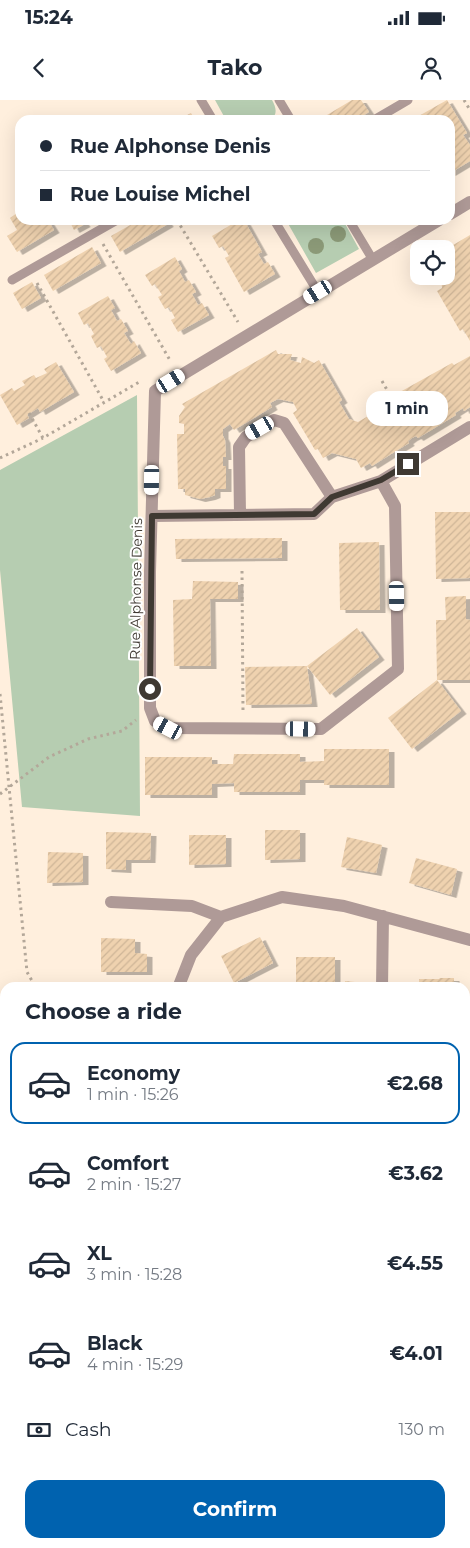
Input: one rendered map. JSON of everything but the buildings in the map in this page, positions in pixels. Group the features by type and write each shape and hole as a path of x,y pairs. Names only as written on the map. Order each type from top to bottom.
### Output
{"street":[{"path":"455,211 470,202"},
{"name":"Rue Alphonse Denis","path":"150,708 154,391 431,225"},
{"path":"240,514 239,447 246,437 274,420 284,423 332,497"},
{"path":"152,516 314,514 332,497 381,480 470,427"},
{"path":"150,708 154,721 168,728 321,729 398,669 395,506 381,480"},
{"path":"180,982 191,955 221,917 282,897 344,906 470,940"},
{"path":"111,902 192,906 221,917"},
{"path":"382,916 382,982"}],"lane":[{"path":"201,100 210,115"},
{"path":"279,100 287,115"},
{"path":"382,115 408,100"},
{"path":"12,280 108,225"},
{"path":"277,225 318,292"},
{"path":"353,225 373,260"}],"path":[{"path":"464,100 470,110"},
{"path":"181,225 238,322"},
{"path":"96,232 172,362"},
{"path":"30,270 104,402"},
{"path":"382,381 391,397"},
{"path":"0,458 43,438"},
{"path":"242,570 243,728"},
{"path":"0,694 27,972 33,982"},
{"path":"0,794 49,757 88,739 122,731 150,708"}],"green space":[{"path":"215,100 272,100 275,108 274,115 223,115"},
{"path":"289,225 346,225 359,249 316,273"},
{"path":"137,395 140,816 22,807 0,570 0,470"}],"route":[{"path":"150,689 152,516 314,514 332,497 381,480 408,464"}]}
